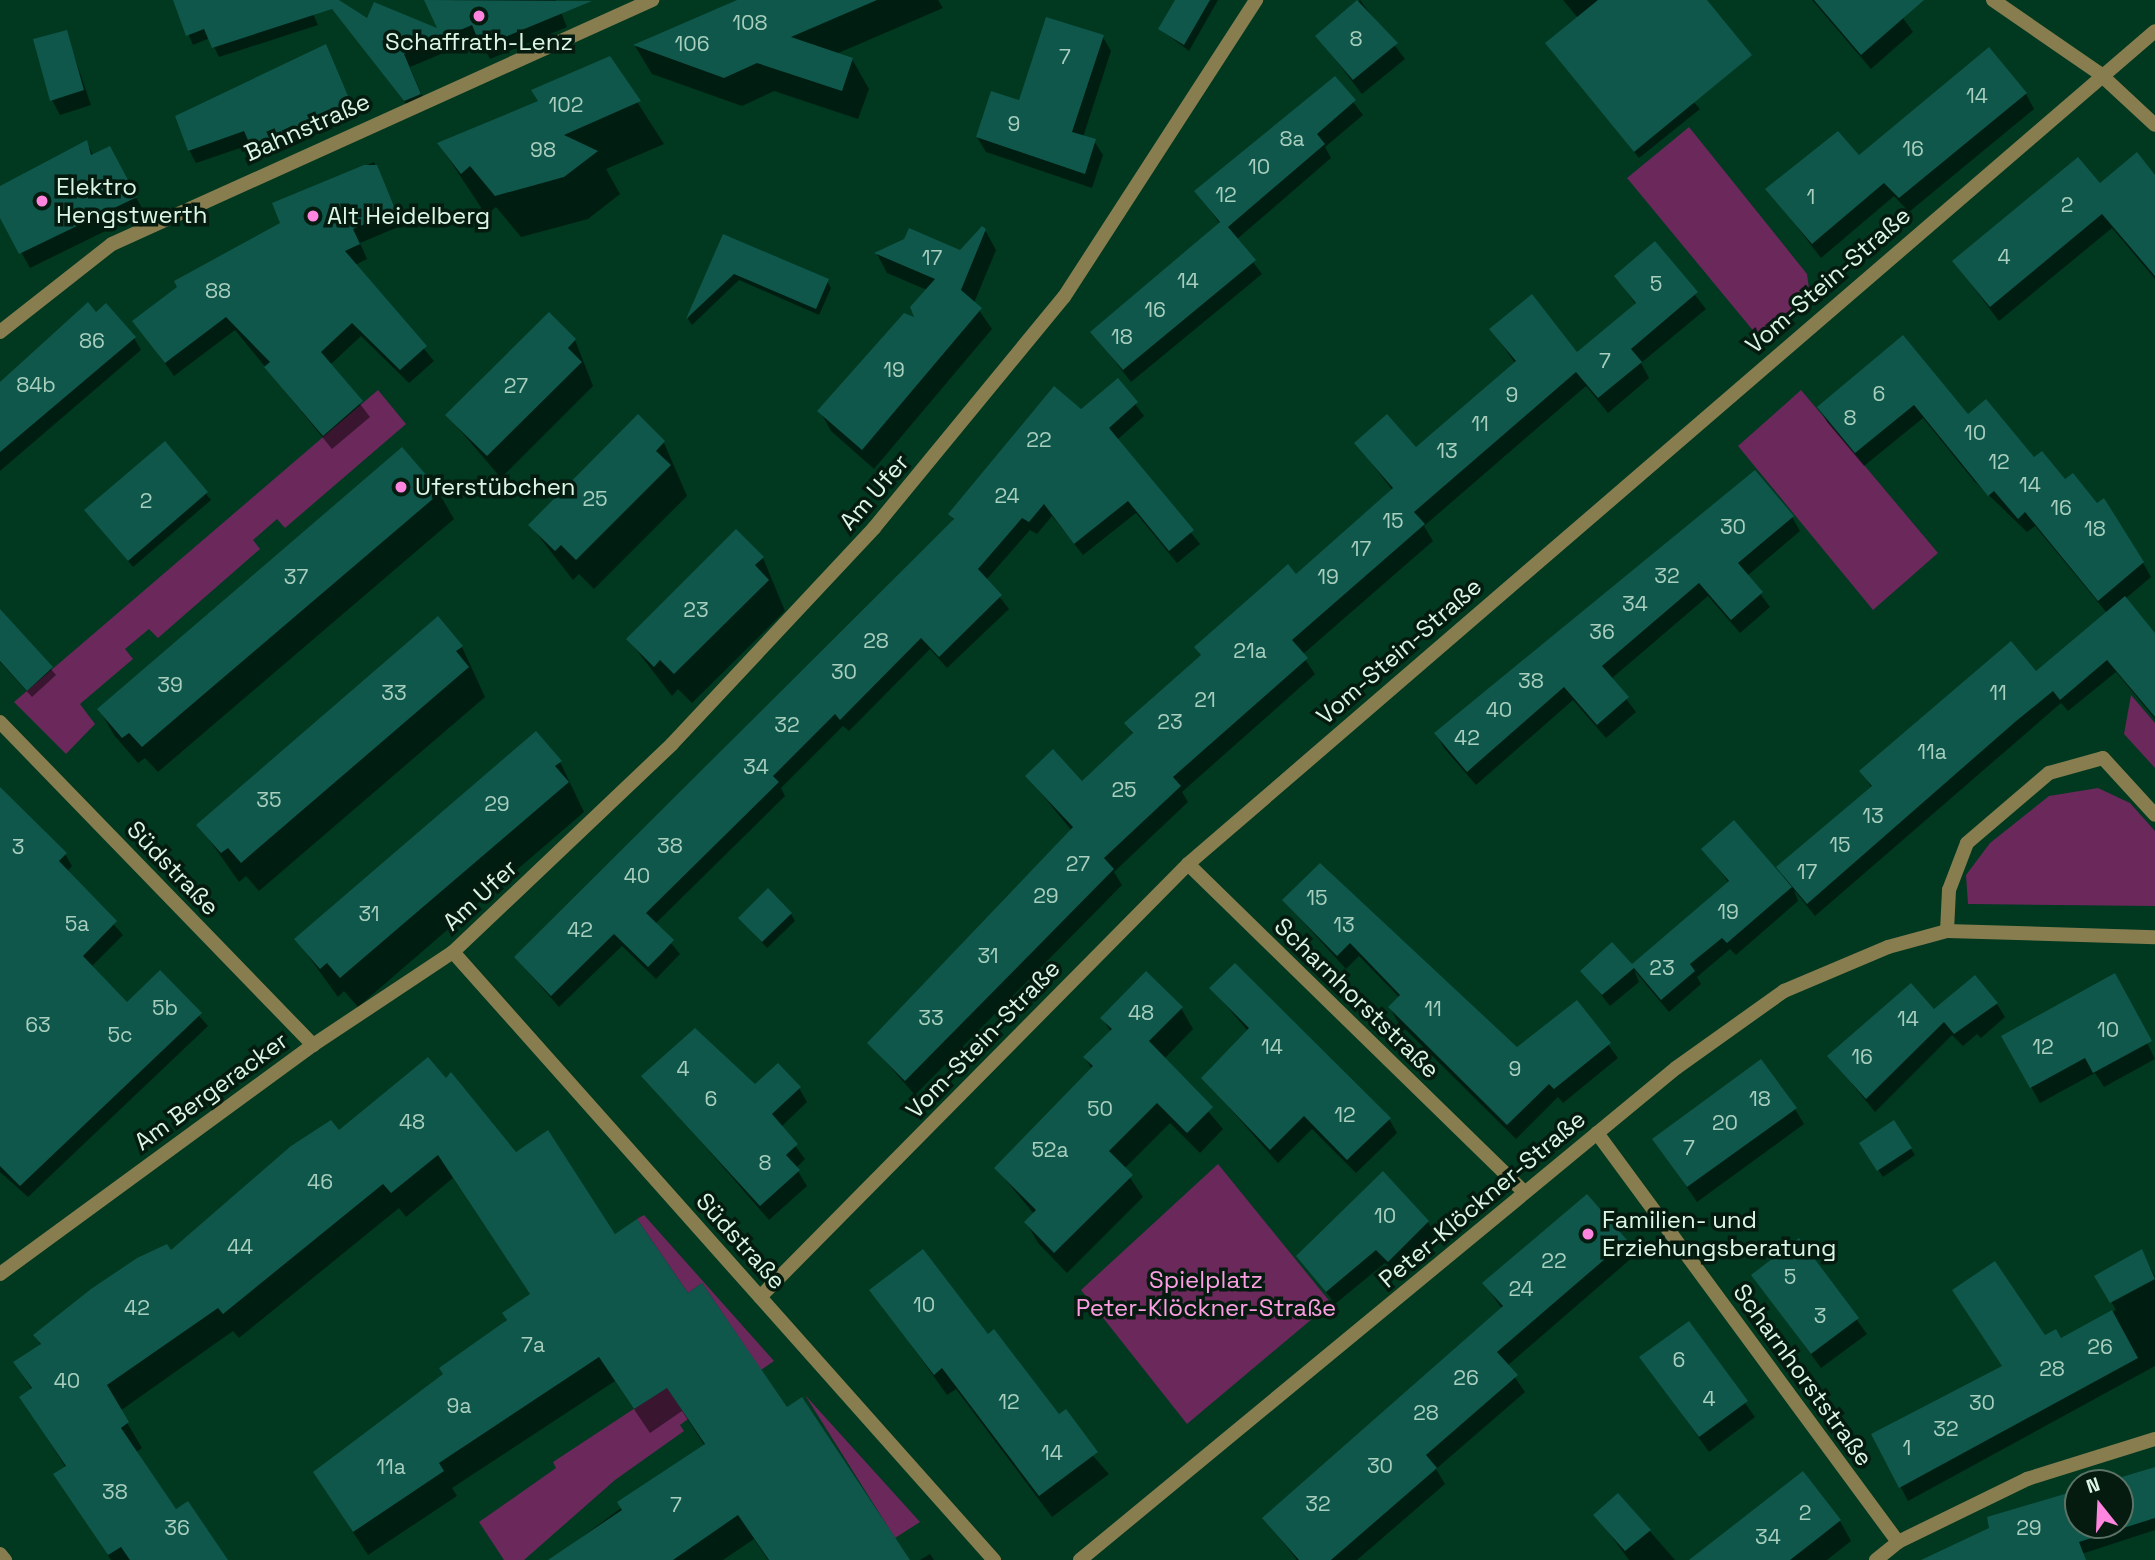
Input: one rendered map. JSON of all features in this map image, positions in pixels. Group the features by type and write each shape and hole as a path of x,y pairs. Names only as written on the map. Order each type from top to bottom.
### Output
{"street":[{"name":"Bahnstraße","path":"0,332 112,244 652,0"},
{"name":"Am Ufer","path":"453,952 672,744 907,489 1118,222 1256,0"},
{"path":"1993,0 2099,73 2155,125"},
{"name":"Vom-Stein-Straße","path":"760,1297 1188,864 2099,73 2155,31"},
{"name":"Südstraße","path":"0,722 313,1045"},
{"path":"1947,931 1949,890 1967,843 2049,773 2103,758 2155,815"},
{"name":"Scharnhorststraße","path":"1188,864 1524,1192"},
{"name":"Peter-Klöckner-Straße","path":"1080,1560 1524,1192 1741,1017 1784,991 1888,947 1947,931 2155,937"},
{"name":"Am Bergeracker","path":"0,1274 313,1045 453,952"},
{"name":"Südstraße","path":"453,952 995,1560"},
{"name":"Scharnhorststraße","path":"1597,1133 1898,1542"},
{"path":"1877,1560 1898,1542 2027,1479 2155,1439"},
{"path":"0,1554 5,1560"}],"green space":[{"path":"1689,127 1807,274 1810,296 1760,339 1627,178"},
{"path":"378,390 406,424 285,528 277,519 253,540 260,549 158,638 149,629 125,649 133,659 80,704 95,724 66,754 14,702"},
{"path":"1801,390 1938,553 1873,610 1738,446"},
{"path":"2131,695 2155,723 2155,768 2124,734"},
{"path":"2098,788 2130,803 2155,831 2155,906 1968,904 1966,875 1990,843 2049,796"},
{"name":"Spielplatz Peter-Klöckner-Straße","path":"1218,1164 1331,1303 1187,1424 1081,1290"},
{"path":"644,1215 774,1361 761,1370 702,1283 688,1293 637,1219"},
{"path":"667,1387 688,1419 680,1425 684,1431 615,1480 524,1560 504,1560 479,1522 556,1468 553,1462"},
{"path":"805,1395 920,1522 895,1538"}],"building":[{"path":"173,0 339,0 367,18 374,2 437,28 424,0 592,1 481,47 472,25 404,54 421,94 404,101 332,9 212,48 204,29 186,36"},
{"path":"737,0 877,0 791,37 853,58 842,91 757,63 724,78 633,45"},
{"path":"1175,0 1210,0 1184,45 1158,29"},
{"path":"1357,0 1398,43 1353,80 1315,36"},
{"path":"1598,0 1707,0 1752,55 1634,152 1545,43"},
{"path":"1814,0 1924,0 1861,55"},
{"path":"1046,17 1104,35 1072,132 1096,139 1085,174 976,137 991,91 1019,100"},
{"path":"67,30 84,90 50,101 33,39"},
{"path":"326,44 351,103 251,147 244,131 188,151 175,116"},
{"path":"1989,47 2027,93 1899,198 1884,183 1812,244 1765,189 1838,131 1859,155"},
{"path":"610,56 641,101 564,135 598,151 564,177 495,196 470,166 461,174 437,143 538,101 531,90"},
{"path":"1335,76 1356,100 1317,134 1325,144 1228,227 1256,260 1123,370 1090,332 1220,222 1194,191"},
{"name":"Elektro Hengstwerth","path":"87,140 91,155 110,146 137,197 19,254 0,218 0,186"},
{"path":"2137,152 2155,175 2155,276 2102,214 1990,307 1952,261 2078,157 2100,183"},
{"path":"364,165 377,165 396,211 353,229 360,244 345,251 427,346 400,370 352,323 321,352 363,401 323,436 264,367 270,362 226,317 165,363 132,321 177,287 174,281 280,223 272,203"},
{"path":"982,226 986,229 961,290 982,308 862,450 817,411 904,313 914,317 910,307 935,279 874,253 904,239 909,228 960,250"},
{"path":"723,234 829,279 816,309 734,274 686,319"},
{"path":"1655,241 1698,292 1631,349 1642,362 1598,398 1576,372 1414,512 1425,524 1292,640 1308,658 1173,777 1181,786 1104,858 1114,869 905,1081 867,1043 1073,827 1025,776 1053,749 1082,781 1133,733 1124,723 1201,655 1194,647 1288,564 1296,574 1393,488 1354,443 1387,414 1416,447 1516,361 1489,329 1532,294 1577,352 1636,303 1614,276"},
{"path":"88,302 96,312 106,303 136,337 0,452 0,382"},
{"path":"549,312 576,339 568,348 582,362 487,456 445,415"},
{"path":"1903,335 1968,414 1986,399 2034,457 2042,451 2065,479 2073,473 2097,503 2104,498 2144,562 2098,601 2025,512 2018,519 1994,491 1988,496 1914,405 1855,453 1817,407"},
{"path":"1118,378 1138,402 1109,428 1194,530 1169,551 1128,501 1074,544 1044,504 1029,522 1022,518 978,569 1002,595 939,657 921,638 840,720 835,714 773,776 779,782 646,913 674,940 662,953 648,967 614,934 551,996 514,957 954,519 948,514 1054,386 1081,409"},
{"path":"638,414 665,441 656,451 671,465 576,560 561,545 555,551 528,525"},
{"path":"165,441 208,492 128,561 84,510"},
{"path":"402,447 441,492 142,747 129,733 122,738 97,709"},
{"path":"1755,470 1794,516 1738,563 1763,592 1731,620 1699,583 1602,666 1629,697 1597,725 1564,687 1467,772 1434,733"},
{"path":"736,529 764,557 755,565 769,580 674,674 660,660 654,667 626,639"},
{"path":"2125,596 2155,633 2155,717 2107,660 2060,700 2053,691 1807,904 1776,867 1872,786 1859,771 2011,641 2036,671"},
{"path":"0,609 53,667 27,691 0,661"},
{"path":"438,616 463,646 456,651 469,667 241,863 228,848 221,853 196,825"},
{"path":"536,731 562,761 555,766 569,782 340,978 327,963 320,969 294,939"},
{"path":"0,787 67,853 59,861 117,921 83,956 127,1002 160,970 202,1013 20,1186 0,1166"},
{"path":"1734,820 1792,887 1727,943 1722,938 1690,964 1695,971 1661,1000 1634,968 1602,995 1580,971 1612,942 1632,964 1729,881 1701,849"},
{"path":"1320,863 1517,1047 1577,1000 1611,1043 1554,1089 1549,1084 1507,1125 1388,1007 1400,995 1350,943 1337,956 1282,900"},
{"path":"768,888 792,913 762,942 738,918"},
{"path":"1235,963 1391,1118 1347,1160 1304,1116 1270,1150 1201,1078 1249,1028 1209,988"},
{"path":"1146,971 1183,1007 1149,1041 1213,1107 1187,1133 1157,1103 1109,1151 1133,1175 1054,1253 1024,1222 1036,1210 994,1168 1093,1066 1083,1057 1112,1029 1100,1018"},
{"path":"2115,973 2152,1041 2093,1073 2085,1058 2030,1088 2001,1036"},
{"path":"1975,975 1998,1003 1954,1034 1944,1022 1866,1099 1827,1056 1911,983 1934,1009"},
{"path":"695,1028 755,1084 778,1063 801,1087 772,1114 798,1144 786,1155 800,1170 760,1206 641,1076"},
{"path":"428,1057 446,1078 451,1072 516,1152 548,1130 615,1234 637,1219 688,1293 702,1283 787,1407 802,1397 910,1560 769,1560 738,1515 673,1560 548,1560 622,1510 617,1502 705,1444 667,1388 634,1409 599,1357 439,1463 444,1471 353,1532 313,1472 443,1374 439,1368 507,1320 502,1313 530,1294 438,1155 391,1193 383,1184 223,1314 218,1308 107,1385 129,1422 121,1428 176,1509 188,1501 228,1560 130,1560 121,1547 108,1555 53,1474 66,1466 19,1397 32,1388 13,1362 41,1344 33,1335 91,1289 137,1258 167,1244 171,1250 291,1146 331,1120 339,1130"},
{"path":"1761,1059 1797,1108 1687,1187 1652,1139"},
{"path":"1894,1120 1912,1148 1877,1171 1859,1143"},
{"path":"1383,1171 1429,1221 1388,1262 1376,1250 1326,1292 1296,1256"},
{"path":"1587,1194 1627,1240 1497,1352 1518,1375 1426,1455 1437,1468 1331,1560 1299,1560 1262,1518 1503,1306 1482,1283"},
{"path":"1799,1238 1859,1318 1811,1354 1751,1275"},
{"path":"923,1249 988,1334 994,1329 1059,1414 1066,1409 1098,1452 1039,1496 942,1368 934,1375 869,1290"},
{"path":"2142,1249 2155,1279 2110,1303 2094,1276"},
{"path":"1995,1261 2045,1335 2056,1329 2061,1338 2112,1310 2138,1358 1899,1488 1871,1434 2002,1366 1952,1290"},
{"path":"1689,1321 1748,1401 1699,1437 1639,1357"},
{"path":"2155,1467 2155,1518 2134,1525 2134,1473"},
{"path":"1803,1471 1841,1520 1817,1539 1790,1560 1689,1560"},
{"path":"1618,1493 1651,1530 1625,1551 1593,1515"},
{"path":"2064,1494 2064,1539 2088,1539 2079,1542 2086,1560 1921,1560 1989,1528 1987,1517"}],"place":[{"name":"Schaffrath-Lenz","path":"479,16"},
{"name":"Elektro Hengstwerth","path":"42,201"},
{"name":"Alt Heidelberg","path":"313,216"},
{"name":"Uferstübchen","path":"401,487"},
{"name":"Familien- und Erziehungsberatung","path":"1588,1234"}]}
